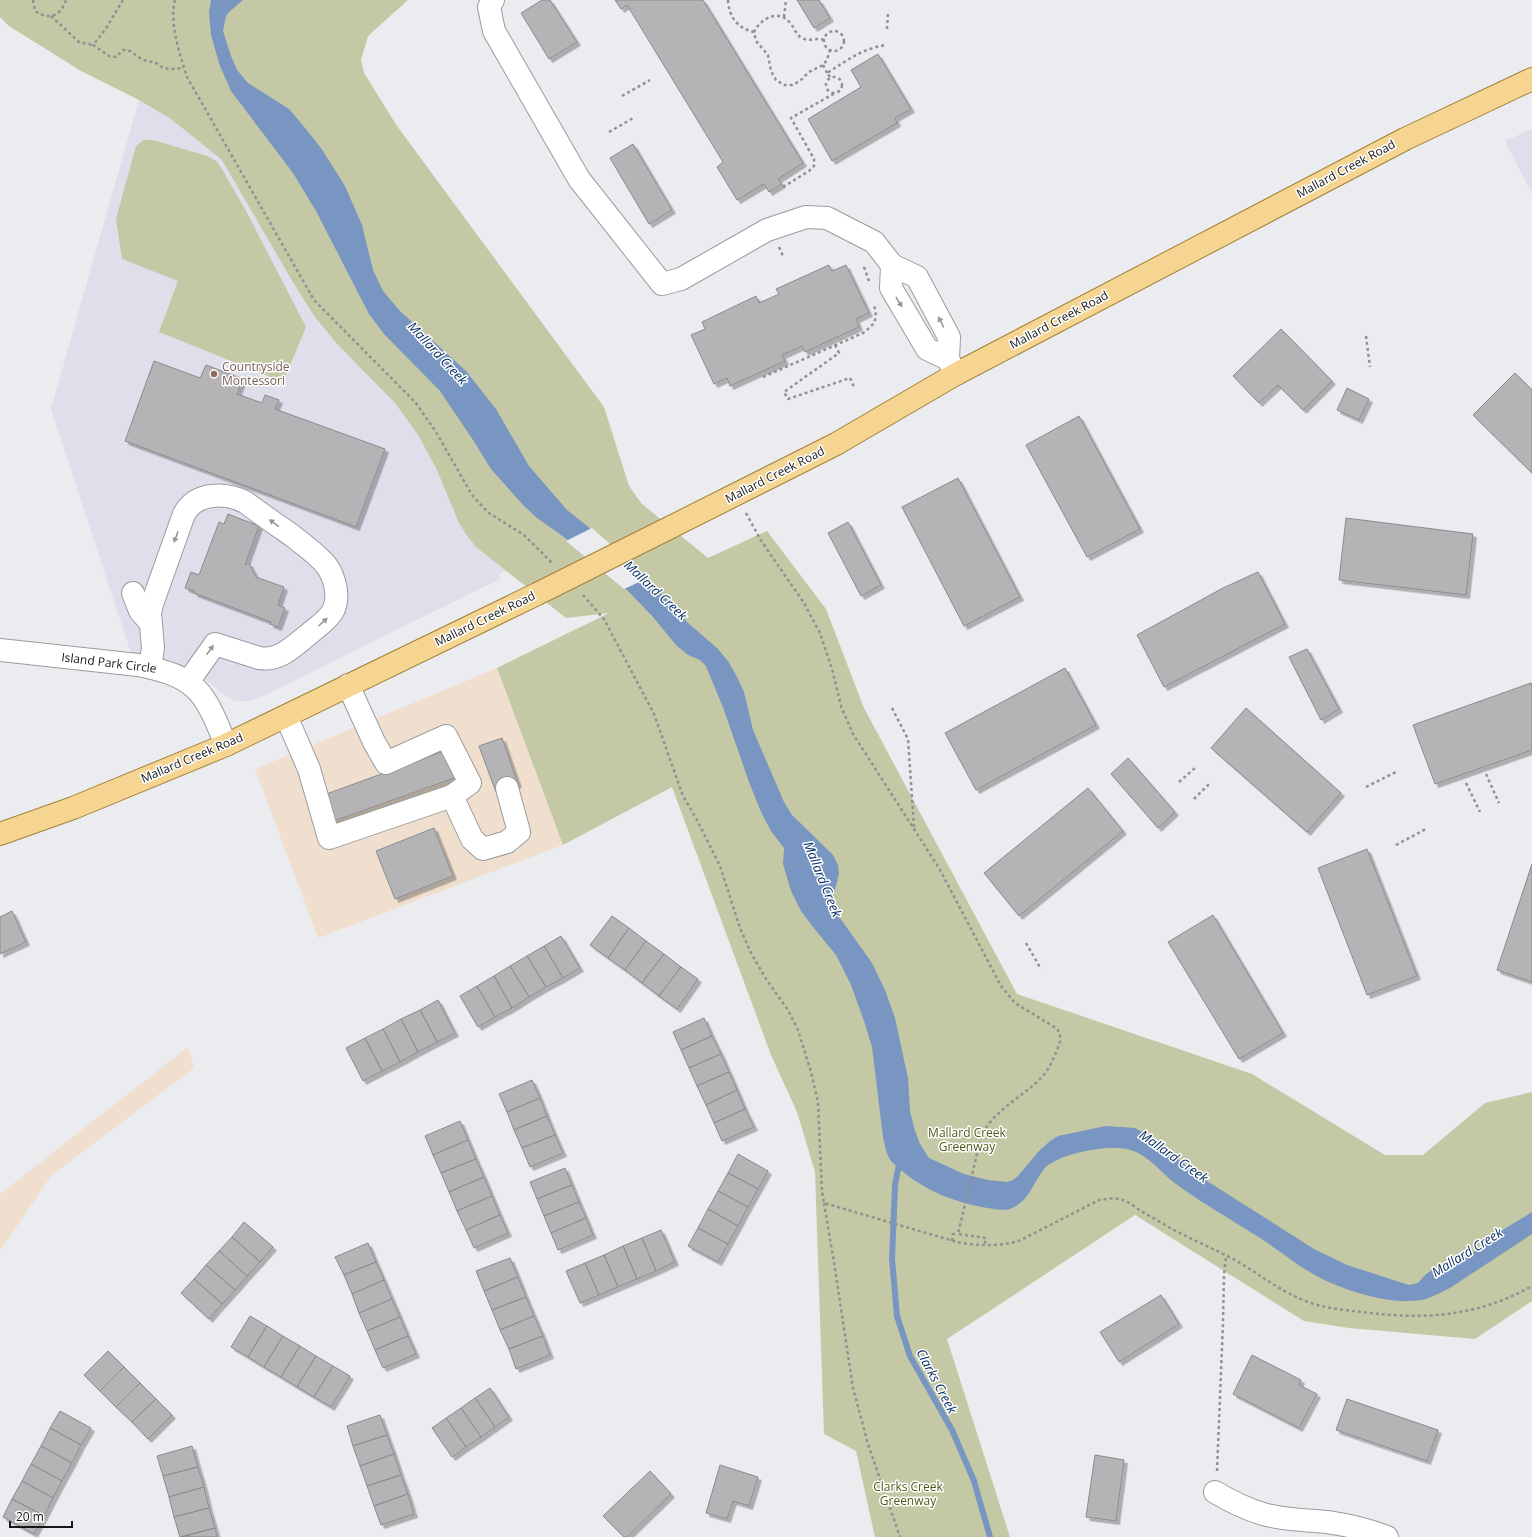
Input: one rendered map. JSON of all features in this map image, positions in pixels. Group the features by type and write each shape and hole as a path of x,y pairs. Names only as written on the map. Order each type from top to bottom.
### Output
{"main road":[{"name":"Mallard Creek Road","path":"0,834 74,808 226,745 537,594 836,444 952,367 1405,139 1532,79"}],"street":[{"path":"493,0 489,7 494,31 579,179 662,284 681,279 768,230 806,217 827,218 874,242 892,265 891,288 927,349 952,367"},
{"path":"150,667 153,648 150,613 184,514 196,501 209,496 229,496 244,502 304,545 322,560 329,570 335,585 336,593 333,611 325,620 292,648 276,658 264,659 215,644 188,682"},
{"path":"133,592 140,611 150,622"},
{"name":"Island Park Circle","path":"0,650 150,667 176,674 198,690 208,703 226,745"},
{"path":"286,716 309,769 329,838 452,796 470,783 446,736 386,763 374,742 348,685"},
{"path":"452,796 472,839 483,849 507,842 520,832 507,788"},
{"path":"1216,1492 1233,1502 1262,1514 1328,1522 1365,1529 1387,1537"}],"path":[{"path":"34,0 35,10 43,16 51,16 59,12 66,0"},
{"path":"93,45 106,30 123,0"},
{"path":"728,0 732,18 738,25 754,32"},
{"path":"784,17 786,0"},
{"path":"887,29 888,14"},
{"path":"51,16 79,42 93,45 109,56 116,57 123,50 130,51 143,60 156,63 163,68 184,68"},
{"path":"824,40 816,38 806,40 801,38 791,23 784,17 776,16 769,16 761,22 754,32 756,41 768,56 771,71 776,80 784,84 792,85 800,81 809,72 822,65 827,60 830,50"},
{"path":"836,31 842,34 844,41 842,47 837,50 830,50 825,46 825,36 829,32 836,31"},
{"path":"827,73 864,50 871,47 886,45"},
{"path":"782,187 809,171 814,166 814,159 791,118 835,93 841,88 841,82 838,78 830,77 822,65"},
{"path":"830,77 826,81 826,88 830,92 835,93"},
{"path":"622,96 650,80"},
{"path":"609,132 634,117"},
{"path":"861,262 865,269 871,288"},
{"path":"763,377 863,333 873,325 876,315 874,302"},
{"path":"1366,336 1370,367"},
{"path":"835,345 840,353 784,392 788,399 850,378 854,387"},
{"path":"737,494 760,540 804,603 820,633 832,669 841,706 853,734 939,868 1007,995 1023,1009 1056,1028 1060,1035 1059,1046 1047,1071 1002,1111 983,1132 979,1143 958,1234"},
{"path":"892,708 908,739 914,828"},
{"path":"1179,782 1195,768"},
{"path":"1366,787 1396,772"},
{"path":"1486,774 1499,803"},
{"path":"1194,799 1210,783"},
{"path":"1466,783 1480,812"},
{"path":"1396,845 1426,829"},
{"path":"1026,943 1041,969"},
{"path":"858,1213 952,1241 965,1244 985,1244 1015,1242 1091,1203 1103,1200 1122,1200 1180,1233 1226,1256 1281,1290 1312,1303 1335,1309 1401,1317 1426,1317 1478,1309 1514,1296 1532,1286"},
{"path":"824,1203 853,1388 868,1444 900,1537"},
{"path":"952,1241 953,1234 958,1234 986,1238 985,1244"},
{"path":"1216,1492 1226,1256"}],"shaded area":[{"name":"Countryside Montessori","path":"139,100 171,119 222,160 314,316 338,345 395,403 418,435 436,468 459,523 476,547 507,570 499,574 500,579 261,697 250,701 235,701 207,681 175,662 131,653 51,409"},
{"path":"1532,129 1532,194 1505,141"},
{"path":"497,668 563,845 318,938 255,769"},
{"path":"188,1047 194,1068 51,1176 0,1251 0,1194"}],"green space":[{"name":"Mallard Creek Greenway","path":"0,0 408,0 368,36 361,60 364,73 397,126 604,407 629,486 642,504 708,558 767,531 826,609 864,708 1017,994 1252,1074 1385,1155 1423,1155 1485,1103 1532,1092 1532,1301 1475,1339 1349,1328 1304,1321 1135,1215 947,1339 1010,1537 875,1537 856,1451 824,1434 815,1172 797,1112 771,1055 672,787 563,845 497,668 609,613 566,618 476,547 459,523 436,468 418,435 395,403 338,345 314,316 222,160 171,119 139,100 81,71 9,26 0,17"},
{"path":"144,140 153,140 207,156 216,161 245,209 306,327 283,382 159,332 178,281 122,259 116,219 136,146"}],"water":[{"name":"Mallard Creek","path":"211,0 243,0 226,16 223,31 237,70 248,83 289,109 321,148 345,186 362,225 373,270 383,291 400,311 466,371 496,409 529,466 567,510 586,525 664,596 687,622 717,648 728,661 744,692 753,730 784,802 792,815 833,855 838,865 839,874 833,897 835,911 872,963 885,990 895,1018 908,1078 910,1111 915,1131 920,1144 929,1158 964,1174 988,1180 1007,1182 1018,1176 1038,1152 1058,1136 1106,1126 1135,1128 1154,1138 1196,1174 1314,1249 1347,1265 1409,1285 1418,1283 1432,1270 1466,1258 1501,1231 1532,1212 1532,1234 1450,1288 1426,1299 1398,1301 1368,1296 1352,1291 1313,1274 1186,1191 1141,1154 1127,1149 1096,1149 1071,1155 1051,1163 1040,1174 1030,1192 1022,1202 1010,1209 1005,1210 975,1206 942,1195 921,1185 893,1163 887,1153 883,1137 872,1047 851,985 836,955 801,911 791,891 783,864 784,848 771,831 761,812 724,710 706,666 700,660 688,655 676,645 653,617 627,590 564,537 537,518 524,506 491,469 440,391 384,334 369,314 316,211 293,173 231,91 220,66 211,35 209,12"}],"pier":[{"path":"592,528 648,578 624,589 566,541"}],"building":[{"path":"542,0 550,0 577,42 549,59 521,13"},
{"path":"615,0 703,0 803,163 778,179 782,184 769,192 764,184 737,200 717,167 723,162 627,5 621,9"},
{"path":"797,0 819,0 830,18 814,28"},
{"path":"878,54 911,109 895,118 897,123 832,161 808,119 861,87 851,70"},
{"path":"633,144 672,210 649,224 610,158"},
{"path":"829,265 832,271 846,265 869,313 856,319 859,327 805,352 802,346 782,355 785,361 730,386 727,378 714,384 691,335 705,329 702,322 756,296 759,303 779,294 776,289"},
{"path":"1281,329 1332,381 1303,410 1278,385 1259,403 1233,376"},
{"path":"154,361 200,378 206,365 243,379 237,394 262,403 265,395 279,400 275,409 385,449 356,527 125,441"},
{"path":"1515,373 1532,390 1532,473 1473,415"},
{"path":"1347,388 1369,399 1359,420 1337,410"},
{"path":"1079,416 1140,529 1087,557 1026,445"},
{"path":"958,478 1020,597 964,626 902,507"},
{"path":"228,514 259,526 245,565 249,563 256,577 284,587 278,605 285,608 278,627 270,624 271,622 194,593 194,591 185,588 191,572 199,575 219,522 224,524"},
{"path":"1346,518 1473,534 1466,595 1339,580"},
{"path":"848,522 881,585 861,596 828,533"},
{"path":"1258,572 1285,624 1164,687 1137,635 1223,588"},
{"path":"1307,649 1339,709 1321,720 1289,657"},
{"path":"1065,668 1096,725 976,790 945,733"},
{"path":"1531,683 1532,750 1435,784 1413,725"},
{"path":"1246,708 1341,793 1307,832 1211,748"},
{"path":"502,738 518,784 496,792 479,746"},
{"path":"447,750 457,777 320,826 310,800"},
{"path":"1128,758 1175,812 1158,828 1111,774"},
{"path":"1088,788 1123,831 1019,916 984,873"},
{"path":"434,828 453,876 395,899 376,851"},
{"path":"1367,849 1417,976 1367,995 1318,868"},
{"path":"1532,864 1532,982 1497,970"},
{"path":"12,911 26,942 0,954 0,917"},
{"path":"1213,915 1283,1033 1239,1059 1168,942"},
{"path":"612,916 629,928 608,958 590,945"},
{"path":"629,928 646,941 625,970 608,958"},
{"path":"561,936 580,968 563,978 544,946"},
{"path":"646,941 664,954 642,983 625,970"},
{"path":"544,946 563,978 546,987 527,956"},
{"path":"664,954 681,967 659,996 642,983"},
{"path":"527,956 546,987 529,997 510,966"},
{"path":"510,966 529,997 512,1008 494,976"},
{"path":"681,967 698,979 677,1009 659,996"},
{"path":"494,976 512,1008 495,1017 477,986"},
{"path":"477,986 495,1017 478,1027 460,996"},
{"path":"438,1000 455,1033 437,1042 420,1010"},
{"path":"420,1010 437,1042 418,1052 401,1019"},
{"path":"704,1018 712,1036 681,1050 673,1032"},
{"path":"401,1019 418,1052 400,1062 383,1029"},
{"path":"383,1029 400,1062 382,1071 365,1038"},
{"path":"712,1036 721,1054 689,1068 681,1050"},
{"path":"365,1038 382,1071 363,1081 346,1048"},
{"path":"721,1054 729,1072 697,1086 689,1068"},
{"path":"729,1072 737,1090 706,1105 697,1086"},
{"path":"532,1080 540,1098 507,1112 499,1094"},
{"path":"737,1090 745,1109 714,1123 706,1105"},
{"path":"540,1098 547,1116 514,1130 507,1112"},
{"path":"745,1109 754,1127 722,1141 714,1123"},
{"path":"547,1116 555,1135 522,1148 514,1130"},
{"path":"460,1121 468,1140 433,1155 425,1136"},
{"path":"555,1135 563,1153 530,1167 522,1148"},
{"path":"468,1140 476,1159 441,1173 433,1155"},
{"path":"738,1154 768,1171 758,1189 728,1173"},
{"path":"476,1159 484,1177 449,1192 441,1173"},
{"path":"565,1168 572,1185 537,1199 530,1182"},
{"path":"728,1173 758,1189 748,1207 718,1191"},
{"path":"484,1177 492,1196 457,1211 449,1192"},
{"path":"572,1185 579,1202 544,1216 537,1199"},
{"path":"718,1191 748,1207 738,1226 708,1209"},
{"path":"492,1196 500,1215 466,1230 457,1211"},
{"path":"579,1202 586,1218 551,1233 544,1216"},
{"path":"708,1209 738,1226 728,1244 698,1228"},
{"path":"500,1215 508,1233 474,1248 466,1230"},
{"path":"586,1218 593,1235 558,1250 551,1233"},
{"path":"244,1222 273,1247 260,1262 232,1237"},
{"path":"698,1228 728,1244 718,1262 688,1246"},
{"path":"661,1230 675,1262 656,1271 642,1238"},
{"path":"232,1237 260,1262 247,1276 219,1251"},
{"path":"642,1238 656,1271 637,1279 623,1246"},
{"path":"368,1243 376,1262 344,1275 335,1257"},
{"path":"623,1246 637,1279 618,1287 604,1255"},
{"path":"219,1251 247,1276 235,1290 206,1265"},
{"path":"604,1255 618,1287 599,1295 585,1263"},
{"path":"510,1258 518,1277 484,1291 476,1271"},
{"path":"376,1262 384,1280 352,1294 344,1275"},
{"path":"585,1263 599,1295 580,1303 566,1271"},
{"path":"206,1265 235,1290 222,1304 194,1279"},
{"path":"518,1277 526,1297 492,1310 484,1291"},
{"path":"194,1279 222,1304 209,1319 181,1293"},
{"path":"384,1280 392,1299 359,1313 352,1294"},
{"path":"1161,1295 1179,1324 1119,1362 1100,1332"},
{"path":"526,1297 534,1316 500,1330 492,1310"},
{"path":"392,1299 400,1317 367,1331 359,1313"},
{"path":"250,1316 267,1326 248,1357 231,1347"},
{"path":"534,1316 543,1336 509,1349 500,1330"},
{"path":"400,1317 408,1336 375,1350 367,1331"},
{"path":"267,1326 283,1336 264,1367 248,1357"},
{"path":"283,1336 300,1346 281,1377 264,1367"},
{"path":"408,1336 416,1354 383,1368 375,1350"},
{"path":"543,1336 550,1355 516,1369 509,1349"},
{"path":"300,1346 316,1356 297,1387 281,1377"},
{"path":"108,1351 124,1367 100,1391 84,1375"},
{"path":"1252,1355 1301,1380 1299,1385 1317,1394 1299,1428 1233,1394"},
{"path":"316,1356 333,1366 314,1397 297,1387"},
{"path":"333,1366 350,1376 331,1407 314,1397"},
{"path":"124,1367 140,1383 116,1407 100,1391"},
{"path":"140,1383 156,1399 132,1422 116,1407"},
{"path":"490,1388 509,1417 495,1427 475,1398"},
{"path":"475,1398 495,1427 481,1437 461,1408"},
{"path":"156,1399 172,1415 148,1439 132,1422"},
{"path":"1347,1399 1438,1430 1427,1461 1336,1430"},
{"path":"461,1408 481,1437 466,1447 446,1418"},
{"path":"60,1411 91,1428 81,1445 50,1428"},
{"path":"380,1415 387,1435 353,1446 347,1426"},
{"path":"446,1418 466,1447 452,1457 432,1428"},
{"path":"50,1428 81,1445 72,1463 41,1446"},
{"path":"387,1435 394,1454 360,1466 353,1446"},
{"path":"41,1446 72,1463 62,1481 31,1464"},
{"path":"192,1446 198,1467 163,1476 157,1456"},
{"path":"394,1454 401,1475 367,1486 360,1466"},
{"path":"1095,1455 1124,1460 1116,1521 1086,1517"},
{"path":"31,1464 62,1481 53,1498 22,1481"},
{"path":"720,1465 758,1477 749,1506 733,1501 727,1519 706,1513"},
{"path":"198,1467 204,1487 169,1497 163,1476"},
{"path":"650,1471 671,1494 627,1537 624,1537 603,1516"},
{"path":"401,1475 408,1494 374,1506 367,1486"},
{"path":"22,1481 53,1498 44,1516 12,1499"},
{"path":"204,1487 209,1508 174,1517 169,1497"},
{"path":"408,1494 414,1514 381,1525 374,1506"},
{"path":"12,1499 44,1516 34,1534 3,1517"},
{"path":"209,1508 215,1528 180,1537 174,1517"},
{"path":"215,1528 217,1537 182,1537"}],"waterway":[{"name":"Clarks Creek","path":"900,1159 895,1185 892,1259 897,1316 910,1356 952,1430 974,1481 990,1537"}],"place":[{"name":"Countryside Montessori","path":"214,374"}],"park label":[{"name":"Clarks Creek Greenway","path":"908,1494"}]}
